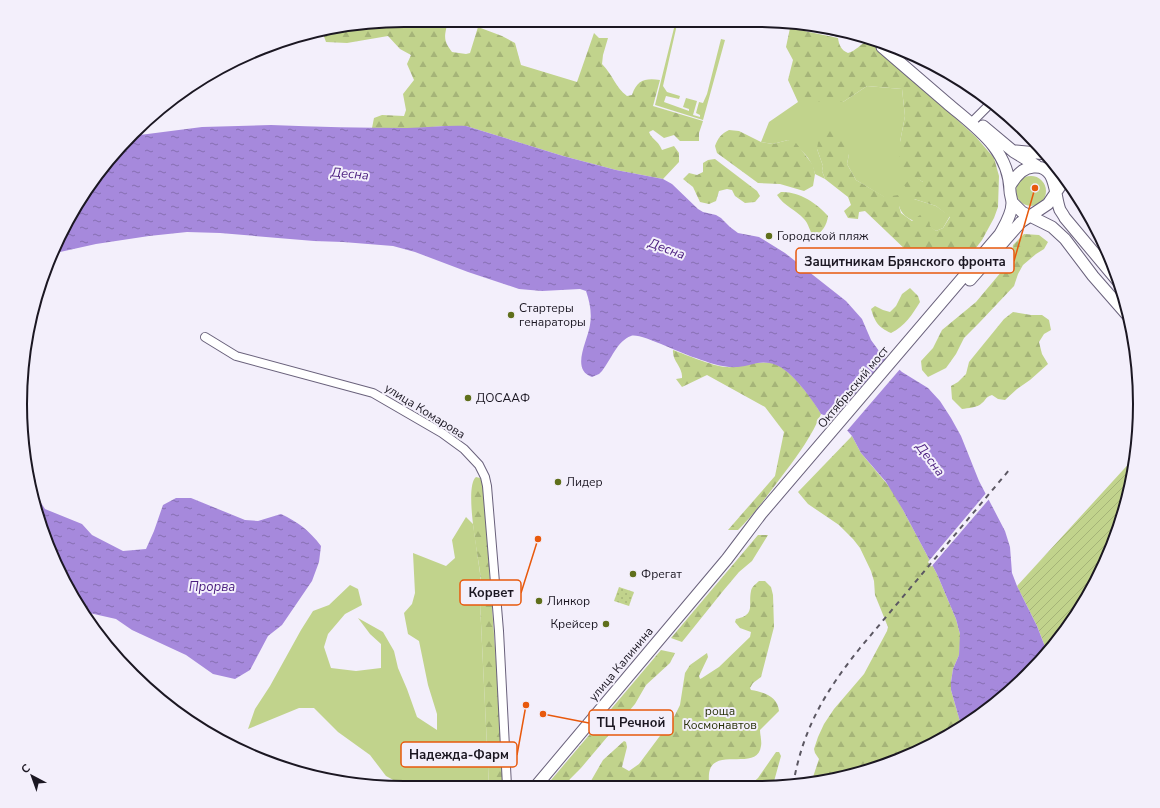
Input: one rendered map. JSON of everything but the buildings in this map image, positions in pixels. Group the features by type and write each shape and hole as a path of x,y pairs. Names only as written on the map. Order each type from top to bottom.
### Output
{"main road":[{"path":"886,51 995,147 1002,157 1006,167 1012,202 1010,213 1000,234 967,278"},
{"path":"907,59 1014,152 1050,173 1060,211 1107,269"},
{"path":"1014,152 1020,151 1038,153"},
{"path":"1010,186 1014,179 1024,170 1046,163"},
{"path":"967,278 1021,222 1048,204 1062,184"},
{"path":"1012,202 1022,212 1031,215 1052,227 1065,239 1093,276 1120,307"},
{"name":"Октябрьский мост","path":"764,516 967,278"},
{"name":"улица Калинина","path":"540,781 764,516"}],"street":[{"path":"975,119 988,106"},
{"name":"улица Комарова","path":"205,337 236,356 373,393 442,433 464,449 479,465 485,477 487,486 495,566 505,721 507,781"}],"green space":[{"path":"404,27 446,27 445,37 452,52 466,54 470,53 478,27 502,36 515,43 521,65 577,82 594,33 599,38 608,38 602,64 620,89 627,96 632,95 636,86 642,81 650,79 660,80 653,106 703,121 699,133 699,141 680,141 674,135 664,138 653,130 649,132 662,150 674,146 679,153 679,162 663,179 616,170 563,156 466,126 372,128 374,118 382,115 404,116 406,110 403,94 414,80 407,64 411,55 400,49 388,36 347,43 326,42 324,36 355,30"},
{"path":"674,27 676,27 663,86 667,92 680,96 679,99 666,96 664,102 689,111 689,109 683,107 686,98 697,101 693,115 700,117 700,115 696,113 699,102 703,103 707,94 721,39 725,40 703,120 655,105"},
{"path":"790,29 838,38 841,47 848,53 864,43 879,48 976,137 994,158 999,176 998,207 982,240 960,269 949,265 928,269 865,211 859,212 858,219 848,218 844,211 851,205 848,197 825,179 822,171 823,166 817,149 819,135 826,128 842,133 848,137 853,144 847,164 856,180 885,197 898,195 901,201 899,206 901,213 912,221 920,215 929,217 930,226 936,231 943,228 950,217 936,206 914,199 904,185 908,181 915,187 923,186 923,182 902,170 899,158 900,142 905,116 902,89 867,86 843,102 798,102 788,80 793,60 786,47"},
{"path":"867,86 902,89 905,116 900,142 914,176 923,182 923,187 915,187 914,199 936,206 950,216 943,228 936,231 909,219 901,212 899,206 856,180 847,164 849,154 817,149 823,166 822,171 825,179 815,174 811,163 805,154 788,140 773,144 761,142 769,122 798,102 843,102"},
{"path":"729,130 739,131 761,142 773,144 788,140 796,143 813,165 815,174 813,186 804,191 780,184 758,183 717,153 715,146 717,141"},
{"path":"715,159 757,191 760,196 755,202 745,203 735,196 732,190 727,189 719,191 716,201 709,204 700,202 693,187 683,179 689,173 697,175 703,172 703,163 708,160"},
{"path":"1031,176 1042,180 1046,191 1042,202 1031,206 1020,202 1016,191 1020,180"},
{"path":"781,192 787,192 807,199 824,211 828,216 827,222 822,231 814,236 804,219 777,195"},
{"path":"1024,234 1039,235 1048,242 1044,249 1023,265 1014,286 964,338 956,354 946,368 928,377 922,370 921,361 933,348 942,330 976,302 1002,271 1012,252 1013,245"},
{"path":"910,288 918,296 920,302 911,316 904,324 891,333 883,329 878,324 871,309 875,306 890,312 896,306 902,294"},
{"path":"1013,312 1042,315 1049,320 1051,330 1044,334 1039,342 1042,354 1048,364 1005,400 998,399 992,395 978,406 962,409 952,399 951,386 958,382 966,374 969,362 1004,319"},
{"path":"673,350 726,367 765,362 778,365 790,374 802,387 821,414 809,437 795,458 757,509 738,530 728,530 775,476 784,432 765,407 707,375 682,387 676,379 682,378 682,374 674,357"},
{"path":"852,436 861,453 893,491 937,574 956,619 960,634 959,655 953,669 951,682 951,690 960,720 923,742 877,761 830,774 813,777 819,759 814,749 824,724 834,709 864,674 888,627 875,595 874,581 871,571 860,548 839,525 808,504 798,492"},
{"path":"1128,464 1120,502 1113,525 1094,571 1069,613 1045,646 1037,626 1017,586"},
{"path":"476,477 480,478 483,483 502,744 503,781 489,781 480,576 471,507 473,483"},
{"path":"466,517 473,524 480,573 480,603 489,781 394,781 386,776 370,755 338,732 314,708 299,708 248,729 255,709 313,611 329,605 350,585 358,589 362,605 345,614 328,634 324,647 331,668 356,671 381,668 381,644 370,634 358,618 383,632 394,651 398,668 417,717 437,730 437,714 428,685 419,641 408,634 404,613 412,604 415,593 413,553 446,566 455,558 452,540"},
{"path":"758,535 768,535 752,561 739,572 682,642 671,638"},
{"name":"роща Космонавтов","path":"759,581 765,581 771,587 773,595 774,627 761,677 753,683 750,688 751,690 770,696 776,702 779,711 760,730 761,746 758,753 753,757 746,759 730,759 716,762 710,769 709,781 591,781 603,760 624,741 626,742 627,747 622,767 629,771 639,764 674,717 680,705 685,673 690,665 707,653 708,657 699,676 700,679 719,667 750,637 751,632 740,628 735,622 736,619 746,615 749,612 750,596 754,585"},
{"path":"619,587 634,592 629,606 614,601"},
{"path":"661,650 675,653 670,663 646,685 635,704 569,781 550,781"},
{"name":"роща Космонавтов","path":"776,752 779,752 781,756 774,780 755,781"}],"water":[{"name":"Десна","path":"271,125 414,128 466,126 563,156 616,170 663,179 672,184 698,209 721,218 738,233 759,237 785,253 846,301 862,319 871,340 879,351 902,372 928,388 940,401 961,436 979,481 1005,531 1010,547 1012,573 1045,646 1023,671 1005,687 986,703 960,720 951,690 951,682 953,669 959,655 960,634 956,619 937,574 903,510 886,482 861,453 852,436 845,428 829,417 821,414 813,401 795,379 776,365 770,363 756,363 738,367 722,366 690,356 643,337 631,336 626,338 618,346 602,371 592,377 582,368 581,361 591,321 589,299 586,291 580,289 542,291 519,289 415,252 393,246 220,233 187,232 96,244 59,252 78,215 105,174 139,135 202,127"},
{"name":"Прорва","path":"176,498 191,498 245,520 258,521 281,514 303,527 321,546 319,562 312,581 282,625 268,636 250,670 235,679 213,674 186,655 132,630 116,619 91,613 66,571 47,525 40,501 45,509 82,524 92,535 123,551 146,549 163,505"}],"pier":[{"path":"888,356 901,368 846,432 832,421"},
{"path":"987,492 990,498 931,567 928,562"}],"railway":[{"path":"794,779 797,765 809,728 826,696 847,664 1010,469"}],"place":[{"name":"Защитникам Брянского фронта","path":"1035,188"},
{"name":"Городской пляж","path":"769,236"},
{"name":"Стартеры генараторы","path":"511,315"},
{"name":"ДОСААФ","path":"468,398"},
{"name":"Лидер","path":"558,482"},
{"name":"Корвет","path":"538,539"},
{"name":"Фрегат","path":"633,574"},
{"name":"Линкор","path":"539,601"},
{"name":"Крейсер","path":"606,624"},
{"name":"Надежда-Фарм","path":"526,705"},
{"name":"ТЦ Речной","path":"543,714"}]}
